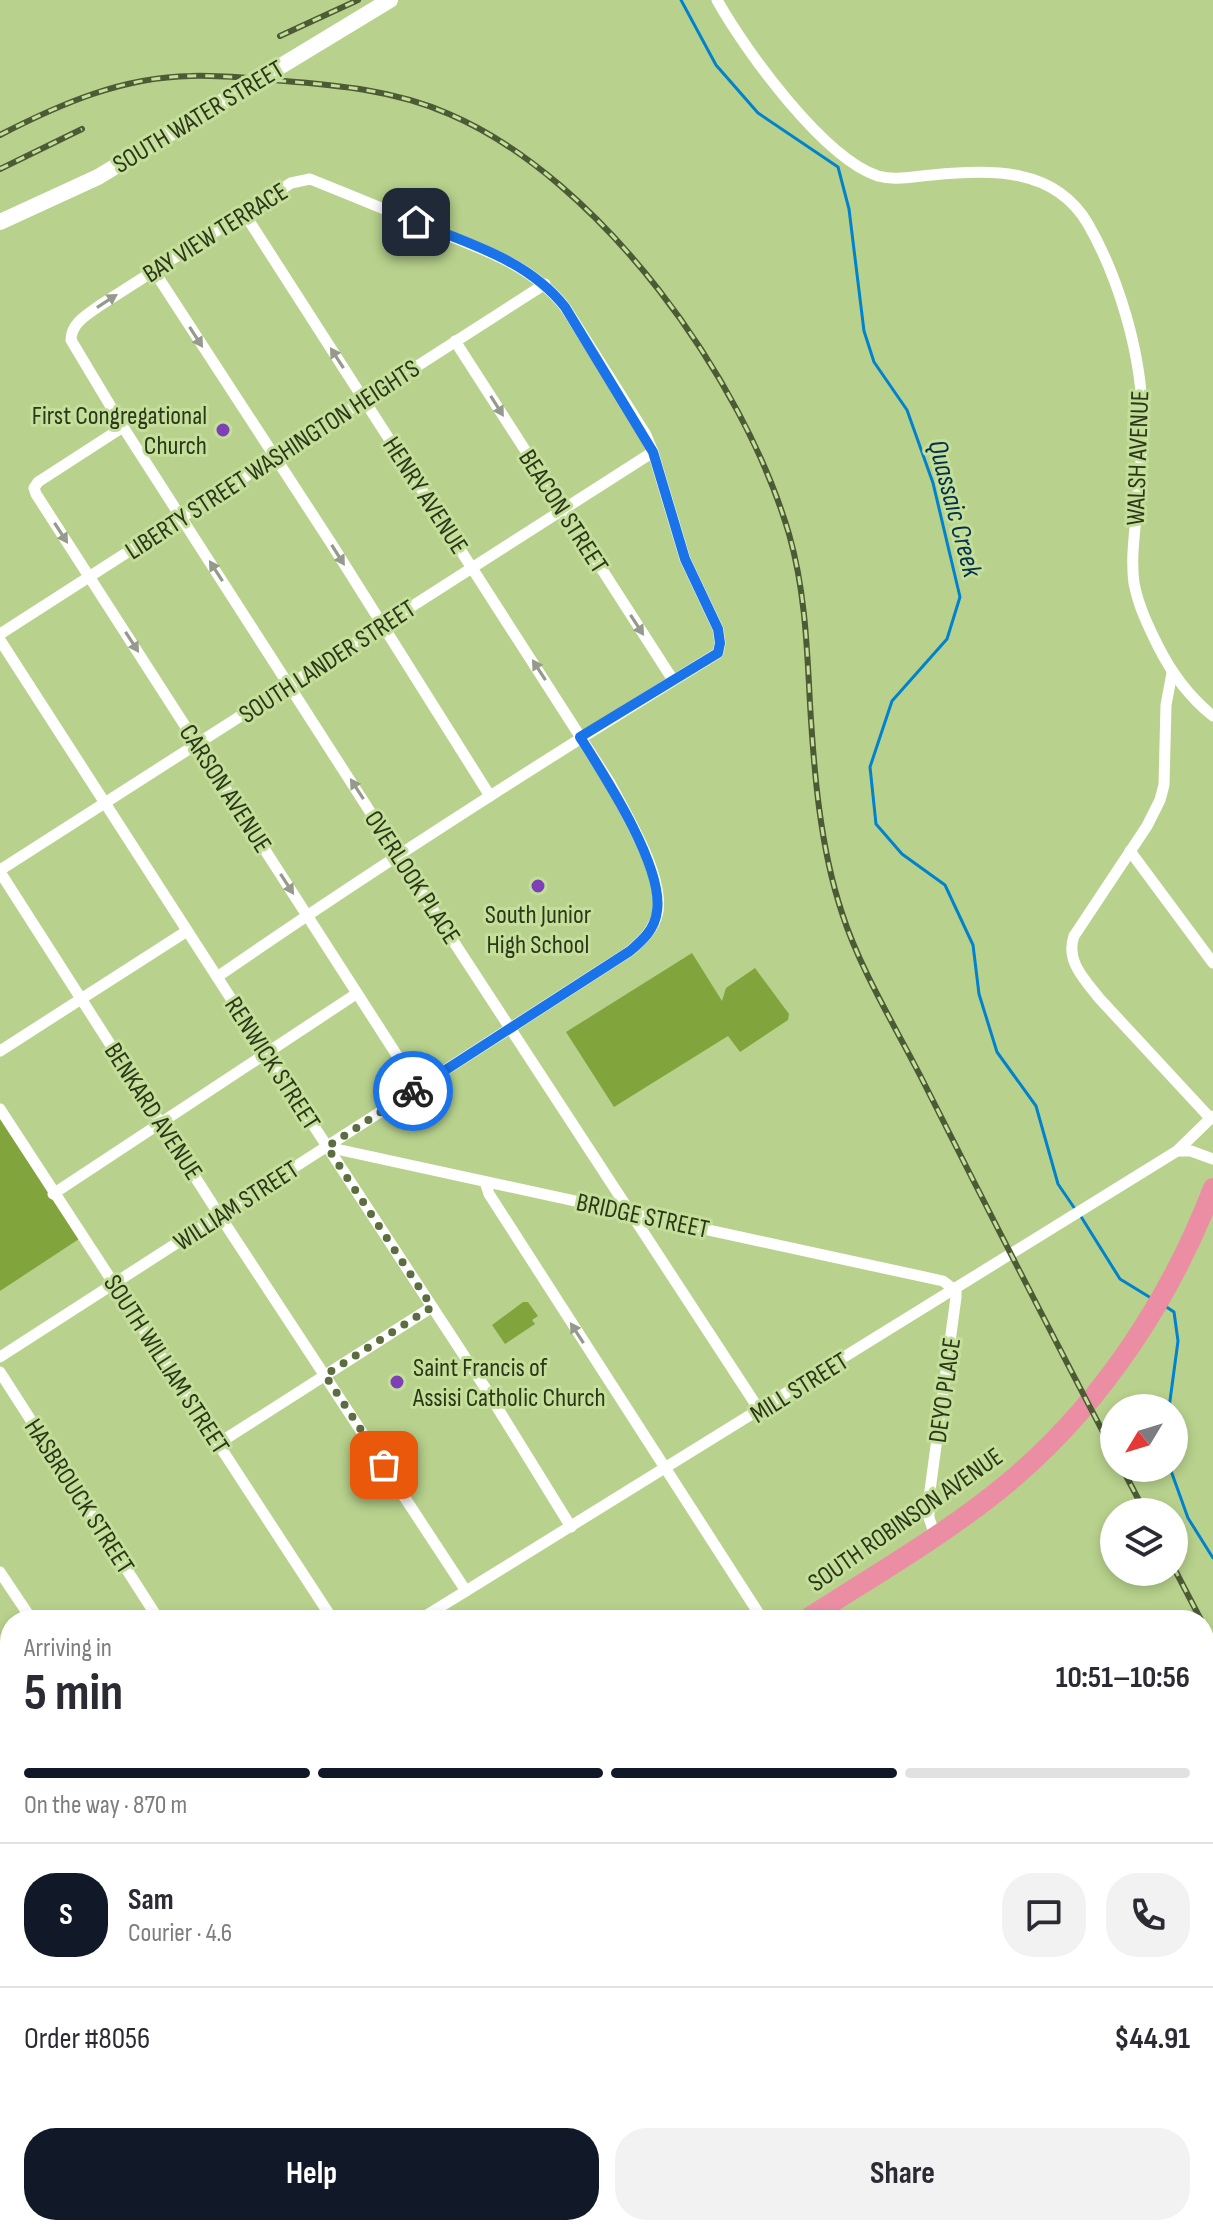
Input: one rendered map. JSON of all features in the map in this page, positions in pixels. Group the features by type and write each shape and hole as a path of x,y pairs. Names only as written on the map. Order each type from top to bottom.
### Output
{"highway":[{"name":"SOUTH ROBINSON AVENUE","path":"820,1610 999,1490 1051,1443 1109,1376 1154,1310 1178,1268 1213,1188"}],"street":[{"name":"SOUTH WATER STREET","path":"0,222 98,177 390,0"},
{"name":"WALSH AVENUE","path":"717,0 749,52 777,87 827,141 866,171 886,178 963,172 1018,174 1062,193 1083,216 1099,245 1117,293 1140,374 1143,441 1133,568 1142,611 1172,673 1198,704 1213,716"},
{"name":"BAY VIEW TERRACE","path":"71,340 71,332 79,321 291,183 310,179 496,255 545,284 565,307 653,452 688,567 718,629 720,650 673,680"},
{"name":"HENRY AVENUE","path":"244,213 580,737"},
{"path":"154,271 490,796"},
{"name":"LIBERTY STREET WASHINGTON HEIGHTS","path":"0,637 545,284"},
{"name":"OVERLOOK PLACE","path":"71,340 123,427 760,1411"},
{"name":"BEACON STREET","path":"455,341 673,680"},
{"name":"CARSON AVENUE","path":"123,427 38,482 34,488 36,494 418,1088"},
{"name":"SOUTH LANDER STREET","path":"0,871 653,452"},
{"name":"RENWICK STREET","path":"0,637 514,1433 571,1527"},
{"path":"1172,673 1166,705 1164,785 1160,800 1147,826 1071,944 1075,965 1099,998 1212,1118"},
{"path":"217,977 580,737 673,680"},
{"name":"WILLIAM STREET","path":"0,1357 630,951 646,937 658,911 654,878 626,813 580,737"},
{"path":"1130,851 1213,963"},
{"name":"BENKARD AVENUE","path":"0,871 220,1216 466,1591"},
{"path":"0,1051 187,931"},
{"path":"53,1194 356,994"},
{"name":"SOUTH WILLIAM STREET","path":"0,1109 327,1610"},
{"name":"MILL STREET","path":"435,1610 956,1291 1177,1151 1212,1118"},
{"name":"BRIDGE STREET","path":"327,1147 943,1281 956,1291"},
{"path":"1177,1151 1191,1151 1213,1159"},
{"path":"485,1182 489,1194 756,1610"},
{"name":"DEYO PLACE","path":"935,1535 929,1518 929,1498 956,1291"},
{"path":"219,1443 432,1307"},
{"name":"HASBROUCK STREET","path":"0,1372 153,1610"},
{"path":"0,1572 25,1610"}],"green space":[{"path":"692,953 722,1001 726,988 755,968 789,1014 788,1020 740,1052 728,1036 614,1107 566,1032"},
{"path":"0,1108 82,1237 0,1291"},
{"path":"523,1302 528,1302 538,1316 532,1320 535,1324 505,1344 492,1325"}],"waterway":[{"name":"Quassaic Creek","path":"681,0 716,65 758,113 838,167 849,209 864,331 874,362 907,410 933,483 960,597 947,639 892,701 870,767 876,824 902,854 945,885 973,945 979,994 997,1052 1036,1106 1058,1184 1075,1209"},
{"name":"Quassaic Creek","path":"1080,1215 1120,1279 1151,1298"},
{"name":"Quassaic Creek","path":"1165,1306 1174,1312 1178,1341 1171,1394"},
{"name":"Quassaic Creek","path":"1175,1482 1188,1518 1213,1558"}],"railway":[{"path":"280,36 358,0"},
{"path":"0,135 92,94 140,81 165,78 201,76 340,86 406,99 449,114 505,144 560,185 611,234 659,290 701,350 738,412 767,474 789,534 799,576 804,618 823,836 834,888 850,935 880,1000 1100,1426"},
{"path":"0,169 82,129"},
{"path":"1129,1482 1138,1498"},
{"path":"1183,1586 1196,1610"}],"way so far":[{"path":"384,1465 325,1375 432,1307 327,1147 413,1091"}],"place":[{"name":"First Congregational Church","path":"223,430"},
{"name":"South Junior High School","path":"538,886"},
{"name":"Saint Francis of Assisi Catholic Church","path":"397,1382"}],"route":[{"path":"413,1091 630,951 646,937 658,911 654,878 626,813 580,737 720,650 718,629 685,559 646,435 565,307 551,289 532,274 496,255 416,222"}]}
